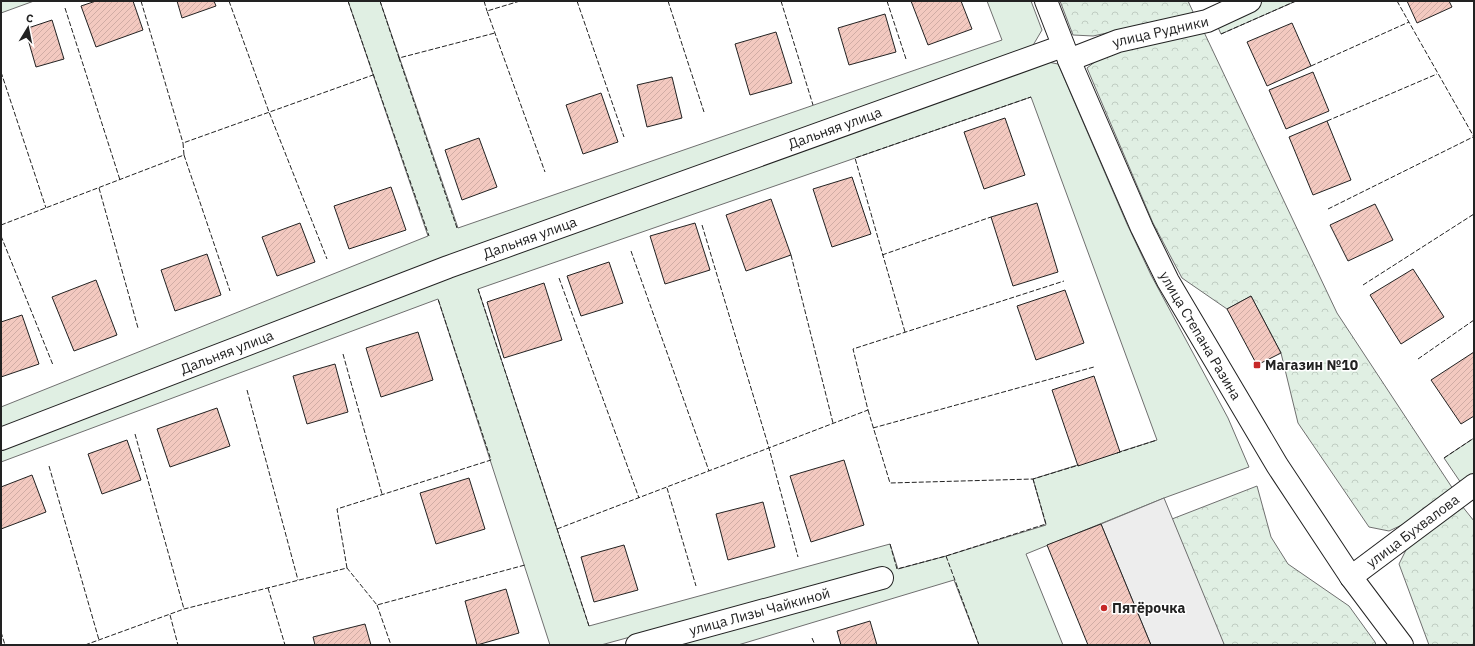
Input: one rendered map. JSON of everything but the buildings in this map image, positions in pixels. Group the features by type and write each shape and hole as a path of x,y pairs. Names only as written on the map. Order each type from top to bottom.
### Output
{"street":[{"name":"улица Степана Разина","path":"1046,1 1066,53 1142,228 1168,281 1258,434 1351,577 1402,645"},
{"name":"улица Рудники","path":"1066,53 1207,22 1250,1"},
{"name":"Дальняя улица","path":"1,439 448,267 1066,53"},
{"name":"улица Бухвалова","path":"1351,577 1474,485"},
{"name":"улица Лизы Чайкиной","path":"637,645 882,578"}],"green space":[{"path":"1,1 34,1 1,13"},
{"path":"348,1 380,1 458,228 1002,40 987,1 1031,1 1042,30 1032,47 1,431 1,407 428,236"},
{"path":"1060,1 1188,1 1194,14 1093,36 1073,35"},
{"path":"1263,1 1296,1 1221,34 1216,23"},
{"path":"1203,30 1337,313 1453,489 1406,523 1389,531 1369,527 1298,423 1281,353 1251,296 1227,309 1182,278 1153,223 1087,68 1105,54"},
{"path":"1043,61 1058,64 1127,224 1151,275 1228,418 1249,467 1164,498 1026,554 1063,645 979,645 954,580 738,645 664,645 849,577 601,645 550,645 438,299 1,462 1,447 432,279","holes":["1031,97 1157,440 1033,479 1046,525 946,556 898,569 890,544 589,626 478,289"]},
{"path":"1474,438 1474,474 1461,483 1444,458"},
{"path":"1257,486 1271,537 1288,564 1349,606 1376,645 1221,645 1223,644 1172,519"},
{"path":"1462,506 1474,521 1474,645 1429,645 1399,564 1407,548"}],"shaded area":[{"path":"1164,498 1224,644 1151,645 1101,524"}],"fence":[{"path":"141,1 183,143"},
{"path":"229,1 269,112 327,259"},
{"path":"348,1 429,236"},
{"path":"380,1 399,58"},
{"path":"484,1 487,11"},
{"path":"520,1 487,11 545,172"},
{"path":"577,1 624,137"},
{"path":"668,1 704,112"},
{"path":"781,1 813,105"},
{"path":"887,1 906,59"},
{"path":"1221,34 1296,1"},
{"path":"1397,1 1474,137"},
{"path":"65,8 120,180"},
{"path":"1311,66 1409,22"},
{"path":"457,228 399,58 495,33"},
{"path":"1,72 46,208"},
{"path":"1327,121 1437,74"},
{"path":"1,225 184,155 183,143 373,75"},
{"path":"905,332 855,158 1031,97"},
{"path":"1328,209 1473,137"},
{"path":"184,155 230,291"},
{"path":"99,188 138,328"},
{"path":"1363,285 1474,214"},
{"path":"882,255 991,217"},
{"path":"702,225 769,448 798,557"},
{"path":"1,236 53,365"},
{"path":"631,251 709,471"},
{"path":"791,255 833,423"},
{"path":"559,278 639,498"},
{"path":"557,529 868,410 853,349 1064,281"},
{"path":"478,289 589,626"},
{"path":"347,568 337,509 491,460 438,299"},
{"path":"1418,359 1474,320"},
{"path":"343,354 382,494"},
{"path":"873,428 1094,367"},
{"path":"247,390 298,580"},
{"path":"868,410 890,483 1033,479 1079,465"},
{"path":"135,434 184,609"},
{"path":"1444,458 1474,438"},
{"path":"1117,453 1157,440"},
{"path":"49,466 99,640"},
{"path":"890,544 897,569 946,556 1046,524 1033,479"},
{"path":"667,488 696,586"},
{"path":"946,556 979,645"},
{"path":"85,645 184,609 347,568 377,605 525,565"},
{"path":"268,588 285,645"},
{"path":"377,605 391,645"},
{"path":"170,615 178,645"},
{"path":"1,632 5,645"},
{"path":"812,638 815,645"}],"place":[{"name":"Магазин №10","path":"1257,365"},
{"name":"Пятёрочка","path":"1104,608"}]}
